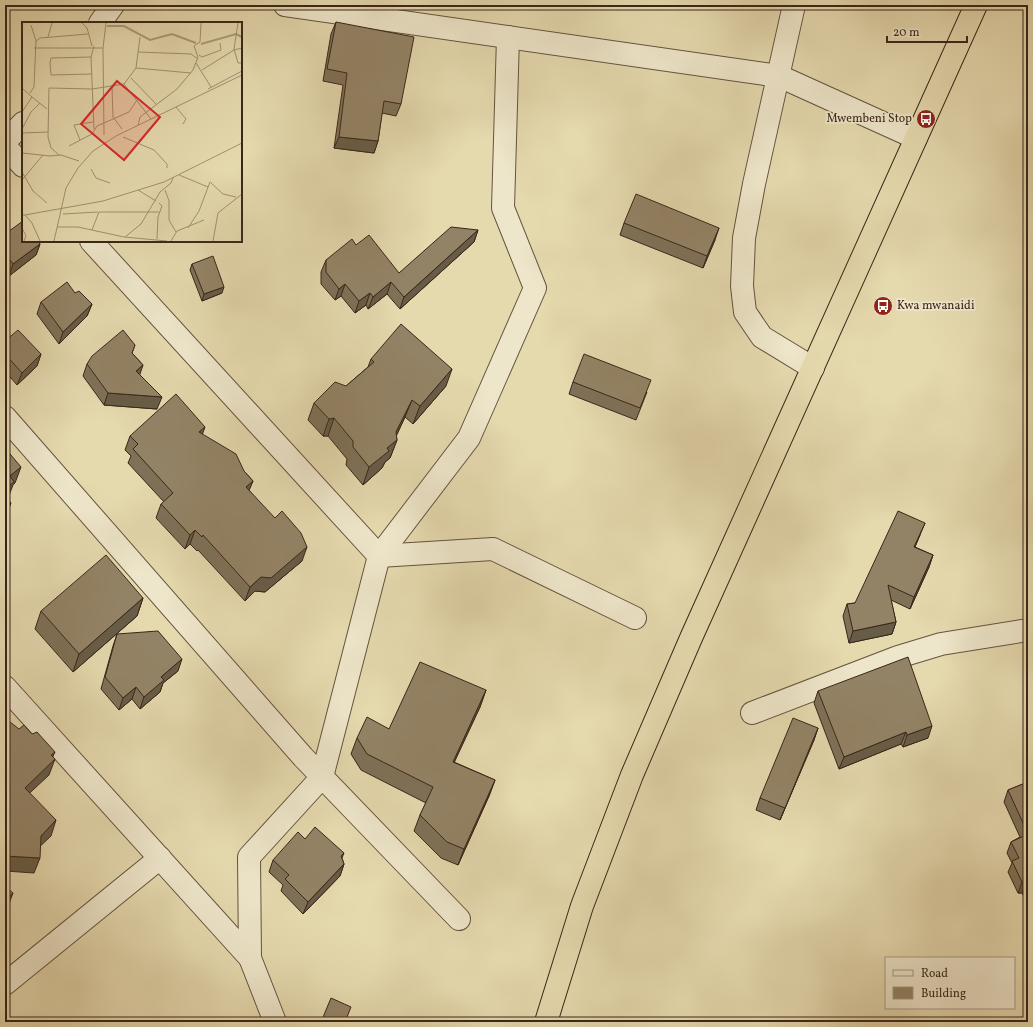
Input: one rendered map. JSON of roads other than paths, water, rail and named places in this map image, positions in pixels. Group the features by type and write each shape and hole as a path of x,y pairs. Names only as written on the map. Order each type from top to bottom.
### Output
{"highway":[{"path":"546,1022 582,906 632,775 976,5"}],"street":[{"path":"101,22 113,5"},
{"path":"285,5 779,76 916,138"},
{"path":"794,5 752,192 744,238 742,286 745,312 762,337 813,368"},
{"path":"250,958 249,857 322,777 379,556 469,438 535,288 503,208 508,37"},
{"path":"5,142 22,124"},
{"path":"5,146 22,165"},
{"path":"92,242 379,556"},
{"path":"5,418 322,777 459,919"},
{"path":"379,556 493,549 635,618"},
{"path":"752,713 905,655 941,644 1028,630"},
{"path":"5,687 250,958 275,1022"},
{"path":"5,984 160,858"}],"place":[{"name":"Mwembeni Stop","path":"926,119"},
{"name":"Kwa mwanaidi","path":"883,306"}]}
